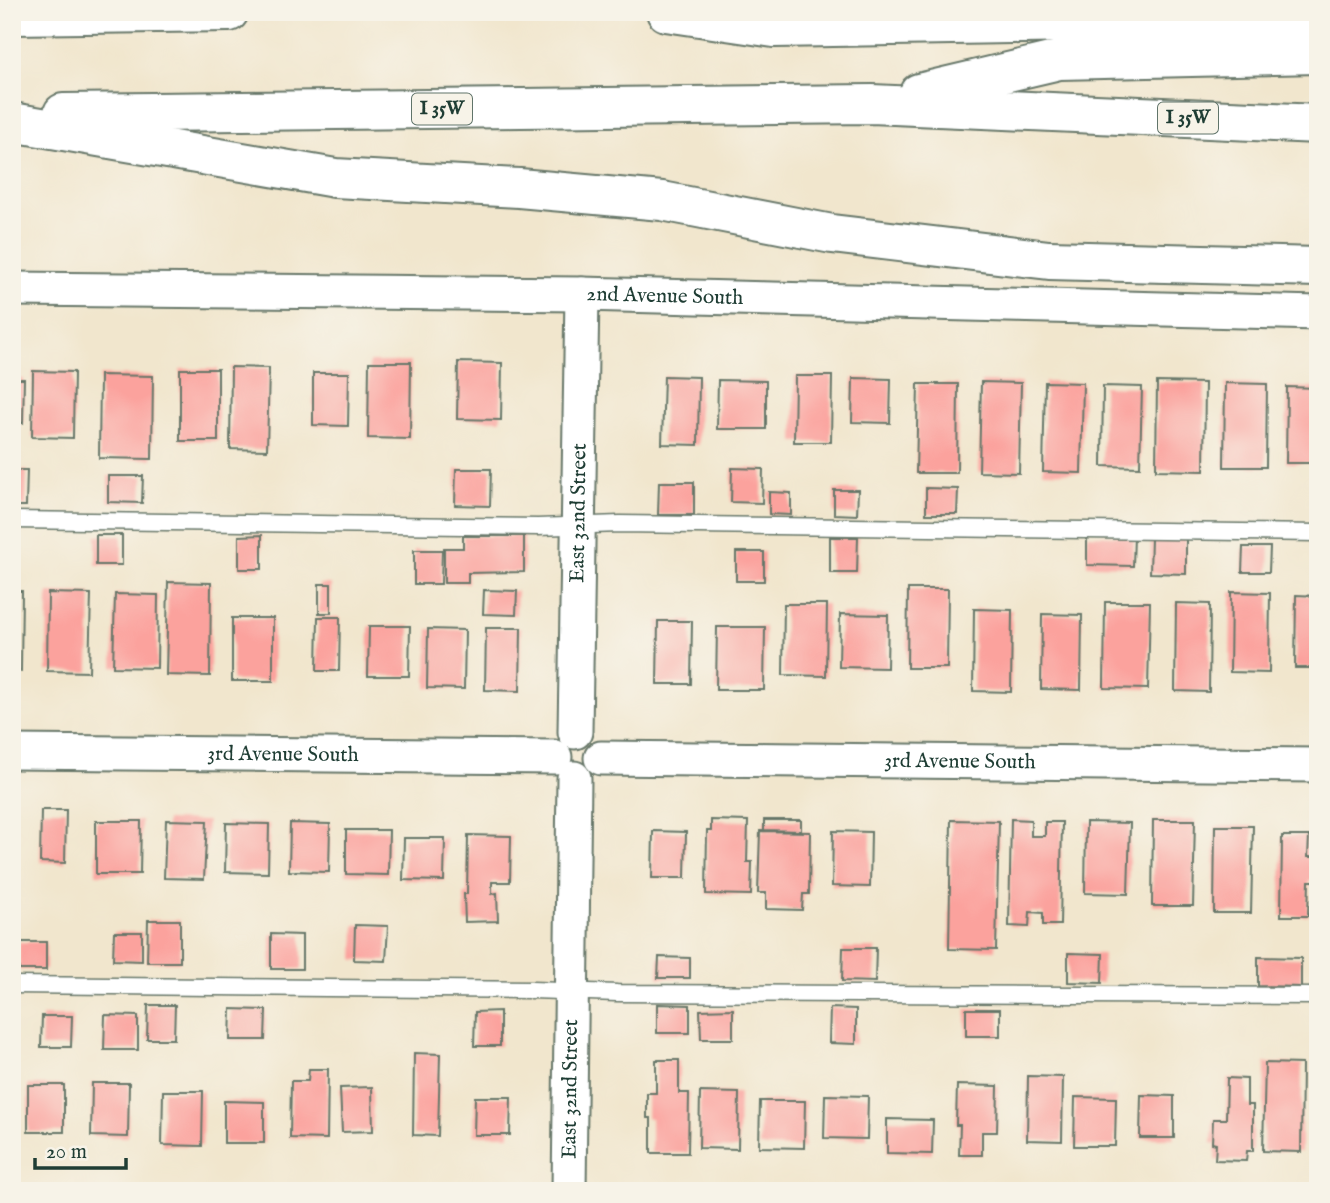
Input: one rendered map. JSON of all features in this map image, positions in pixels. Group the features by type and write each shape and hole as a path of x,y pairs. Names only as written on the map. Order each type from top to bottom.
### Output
{"highway":[{"path":"29,14 229,12"},
{"path":"666,12 774,28 1318,21"},
{"path":"872,104 1059,60 1318,54"},
{"name":"I 35W","path":"12,113 872,104 1318,124"},
{"path":"12,122 335,178 519,188 662,201 832,234 1049,260 1318,267"}],"street":[{"name":"2nd Avenue South","path":"12,289 582,294 1318,313"},
{"name":"East 32nd Street","path":"569,1191 571,990 568,756 579,526 582,294"},
{"name":"3rd Avenue South","path":"12,752 568,756 589,776 599,765 601,758 1318,765"}],"lane":[{"path":"12,520 1318,533"},
{"path":"12,985 571,990 617,993 1318,996"}],"building":[{"path":"369,362 411,362 410,439 368,438"},
{"path":"458,362 502,363 501,420 457,419"},
{"path":"231,367 269,368 267,450 230,449"},
{"path":"180,369 218,369 218,441 180,441"},
{"path":"33,371 74,372 73,438 32,437"},
{"path":"313,373 349,373 348,426 313,425"},
{"path":"100,375 153,376 152,459 99,458"},
{"path":"664,376 699,377 698,445 662,444"},
{"path":"795,376 832,376 831,442 794,442"},
{"path":"853,378 891,379 890,423 852,422"},
{"path":"12,379 24,379 23,423 12,423"},
{"path":"718,380 766,381 766,429 717,429"},
{"path":"981,382 1021,383 1019,473 979,472"},
{"path":"1045,382 1083,383 1081,473 1043,472"},
{"path":"1157,382 1205,383 1204,471 1156,470"},
{"path":"1225,383 1267,384 1266,467 1224,467"},
{"path":"918,384 958,384 957,473 916,473"},
{"path":"1103,386 1142,387 1140,467 1102,466"},
{"path":"1287,387 1318,388 1318,463 1286,463"},
{"path":"732,468 763,469 762,503 731,502"},
{"path":"456,469 491,469 490,506 455,505"},
{"path":"12,470 27,470 26,506 12,506"},
{"path":"108,476 143,476 142,503 108,502"},
{"path":"659,482 694,482 694,515 658,515"},
{"path":"926,488 958,489 957,514 926,514"},
{"path":"834,490 858,490 857,515 834,514"},
{"path":"769,492 791,493 791,515 769,514"},
{"path":"96,535 122,535 122,565 96,565"},
{"path":"262,535 262,569 239,569 239,536"},
{"path":"1087,535 1134,536 1133,566 1087,565"},
{"path":"463,536 524,536 524,572 468,573 468,583 444,583 444,548 463,548"},
{"path":"830,537 858,537 857,573 830,573"},
{"path":"1151,538 1186,538 1186,574 1150,573"},
{"path":"1243,547 1270,547 1269,572 1242,572"},
{"path":"414,550 442,550 441,584 414,584"},
{"path":"736,552 764,552 764,581 736,581"},
{"path":"168,582 211,583 210,676 166,675"},
{"path":"319,584 331,584 331,613 319,613"},
{"path":"908,589 948,589 947,668 907,668"},
{"path":"484,590 517,591 516,615 483,614"},
{"path":"12,591 22,591 21,671 12,670"},
{"path":"1231,592 1270,593 1269,673 1230,672"},
{"path":"48,593 91,594 89,672 47,671"},
{"path":"115,594 158,595 157,668 113,667"},
{"path":"1296,595 1318,596 1318,668 1295,668"},
{"path":"1105,602 1150,602 1148,689 1104,688"},
{"path":"1176,603 1210,604 1209,692 1175,691"},
{"path":"784,604 827,604 826,676 783,675"},
{"path":"974,609 1012,610 1011,692 973,691"},
{"path":"840,614 888,615 887,668 839,667"},
{"path":"1042,614 1082,615 1081,690 1041,689"},
{"path":"318,617 340,617 339,671 317,671"},
{"path":"232,618 273,618 273,681 232,681"},
{"path":"658,621 692,621 691,684 657,684"},
{"path":"369,626 410,626 409,676 368,676"},
{"path":"717,627 765,627 764,690 716,690"},
{"path":"486,628 521,628 520,691 485,690"},
{"path":"428,629 465,630 464,689 427,688"},
{"path":"41,810 66,810 65,863 40,862"},
{"path":"1011,819 1031,820 1031,836 1045,836 1045,822 1062,822 1060,925 1043,925 1043,913 1030,912 1029,927 1009,926"},
{"path":"166,820 207,821 204,879 164,878"},
{"path":"711,820 748,821 747,862 752,862 751,895 706,894 707,831 711,831"},
{"path":"764,820 801,820 801,831 764,830"},
{"path":"951,820 999,821 996,950 949,949"},
{"path":"1153,820 1195,820 1193,906 1152,906"},
{"path":"96,821 141,821 140,874 96,874"},
{"path":"1086,822 1130,823 1128,894 1085,893"},
{"path":"226,823 269,824 268,873 225,872"},
{"path":"290,823 330,824 329,872 289,871"},
{"path":"1215,826 1253,826 1251,913 1214,913"},
{"path":"346,830 389,830 388,875 346,874"},
{"path":"653,831 686,832 685,878 652,878"},
{"path":"760,831 810,832 809,894 803,894 802,910 766,909 766,893 758,893"},
{"path":"833,831 871,832 870,887 832,886"},
{"path":"468,835 511,836 510,882 492,882 492,894 497,893 498,921 465,922"},
{"path":"1282,836 1309,836 1308,857 1318,857 1318,881 1309,881 1308,916 1281,916"},
{"path":"404,838 445,838 444,881 403,880"},
{"path":"148,920 180,920 180,962 147,962"},
{"path":"355,925 388,926 386,961 354,960"},
{"path":"114,932 142,932 142,961 113,960"},
{"path":"271,934 302,935 302,969 271,969"},
{"path":"19,942 46,942 46,970 19,970"},
{"path":"843,948 876,948 875,982 842,981"},
{"path":"1068,953 1103,954 1102,983 1068,982"},
{"path":"659,957 690,958 690,978 658,978"},
{"path":"1258,957 1301,958 1301,987 1258,986"},
{"path":"657,1004 690,1005 690,1033 657,1033"},
{"path":"148,1005 175,1005 174,1039 147,1039"},
{"path":"830,1008 856,1009 856,1044 829,1043"},
{"path":"231,1009 266,1010 265,1040 230,1040"},
{"path":"733,1009 733,1039 701,1039 700,1010"},
{"path":"966,1009 1000,1009 1000,1036 966,1036"},
{"path":"500,1011 500,1046 474,1046 475,1012"},
{"path":"105,1015 138,1016 138,1050 104,1050"},
{"path":"42,1016 72,1016 71,1047 41,1047"},
{"path":"414,1053 440,1054 438,1136 413,1135"},
{"path":"656,1060 679,1060 679,1093 689,1093 688,1153 651,1153 651,1118 647,1118 647,1093 656,1093"},
{"path":"1265,1063 1302,1064 1301,1152 1263,1151"},
{"path":"309,1069 328,1069 327,1139 290,1138 291,1081 308,1081"},
{"path":"1028,1076 1063,1077 1062,1141 1027,1140"},
{"path":"1227,1078 1247,1079 1247,1105 1253,1105 1253,1151 1247,1151 1246,1161 1215,1160 1216,1144 1212,1143 1213,1119 1226,1119"},
{"path":"92,1083 129,1083 128,1137 91,1136"},
{"path":"28,1085 64,1085 64,1132 28,1132"},
{"path":"957,1085 998,1086 997,1132 982,1132 982,1155 959,1155 960,1125 956,1125"},
{"path":"372,1087 373,1131 342,1132 340,1088"},
{"path":"163,1091 203,1091 202,1146 162,1145"},
{"path":"700,1092 739,1093 738,1149 699,1148"},
{"path":"825,1095 868,1096 867,1139 824,1138"},
{"path":"1141,1095 1174,1096 1174,1138 1140,1138"},
{"path":"475,1097 511,1097 510,1135 474,1135"},
{"path":"1075,1097 1116,1098 1115,1146 1074,1146"},
{"path":"224,1101 264,1102 264,1143 224,1143"},
{"path":"760,1101 805,1101 804,1148 759,1147"},
{"path":"887,1119 933,1120 932,1154 887,1153"}]}
